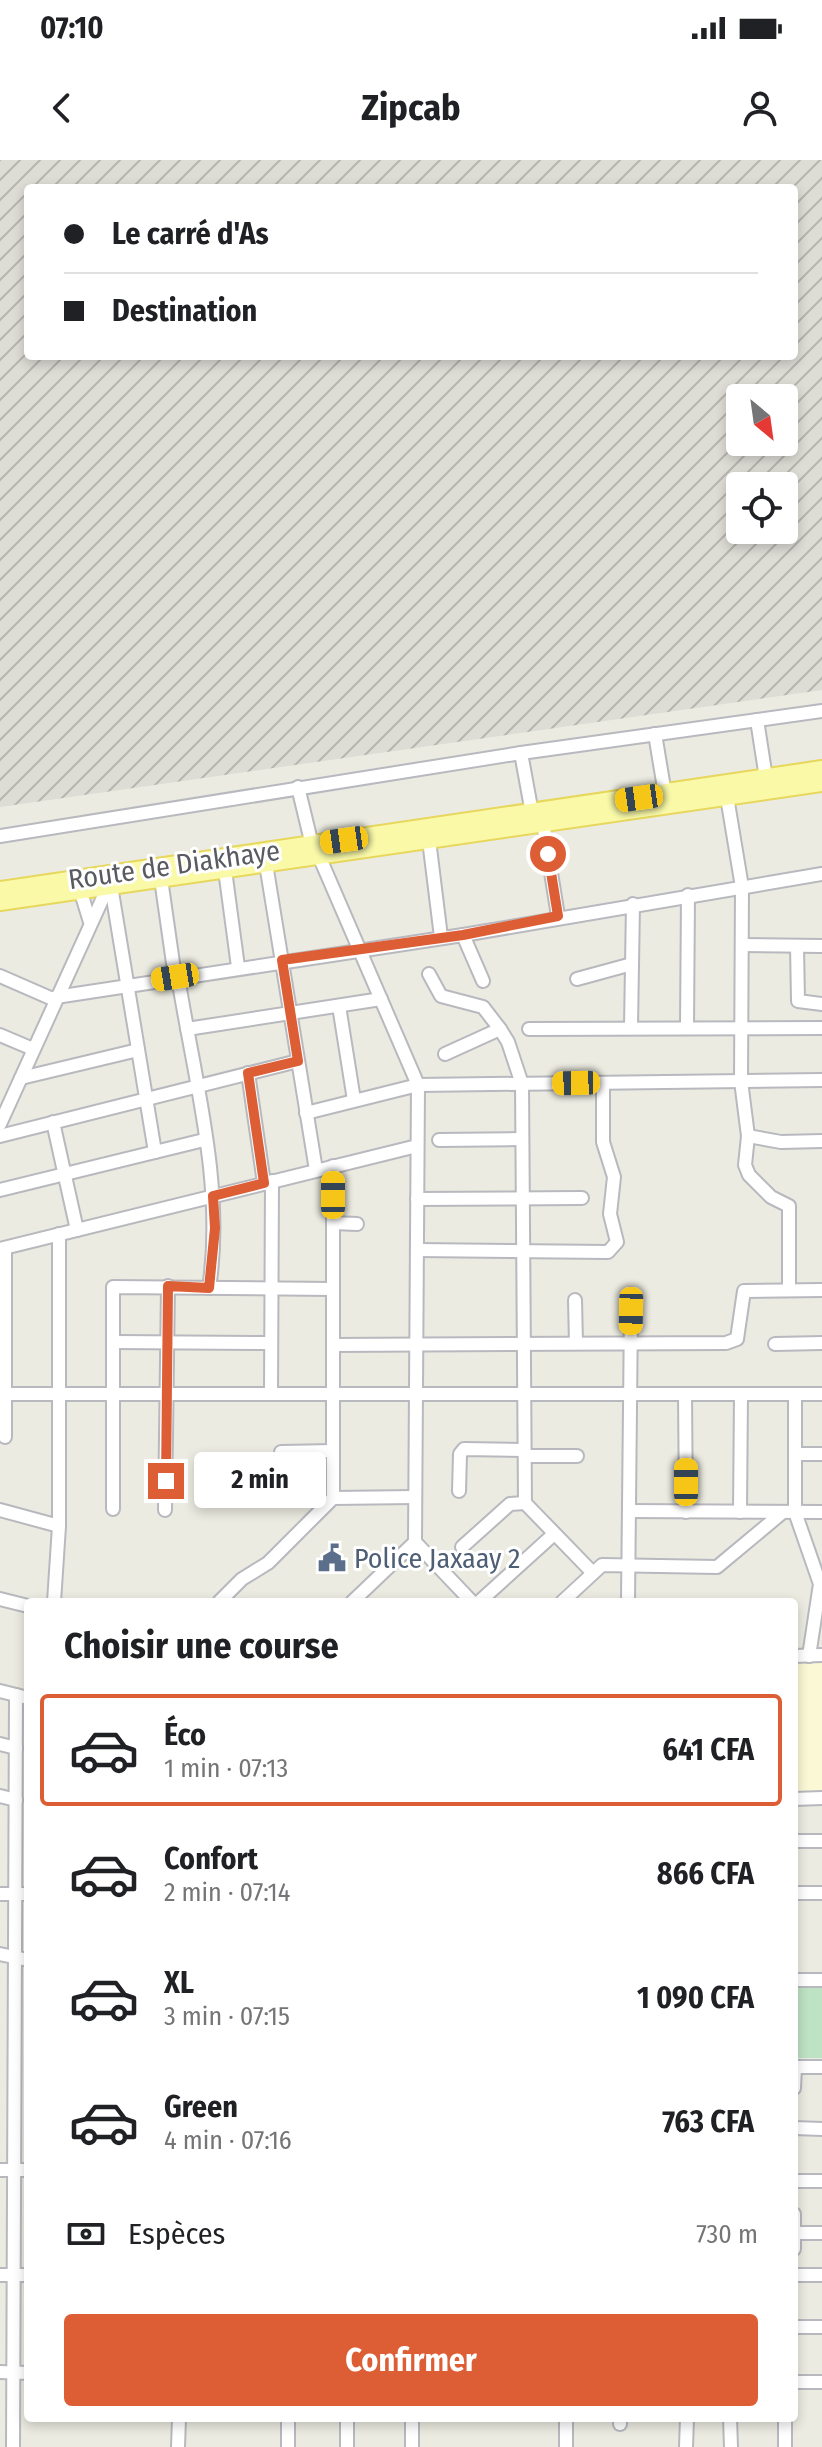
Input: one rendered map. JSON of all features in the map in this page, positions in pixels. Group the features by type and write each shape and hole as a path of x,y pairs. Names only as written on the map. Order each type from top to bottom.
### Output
{"main road":[{"name":"Route de Diakhaye","path":"111,879 161,879 266,864 316,851 429,840 665,794 822,769"},
{"name":"Route de Diakhaye","path":"0,890 78,884 538,818 822,783"},
{"name":"Route de Diakhaye","path":"0,902 78,884"}],"street":[{"path":"0,836 521,753 822,711"},
{"path":"757,720 766,778"},
{"path":"655,734 665,794"},
{"path":"521,753 558,916"},
{"path":"298,787 316,851 418,1085 415,1542 468,1598"},
{"path":"727,797 742,887 741,1081 748,1136 745,1165 749,1175 771,1197 789,1206 792,1250 789,1290"},
{"path":"429,840 441,937"},
{"path":"266,864 316,1170"},
{"path":"225,870 238,967"},
{"path":"0,976 56,998 359,948 463,935 558,916 822,874"},
{"path":"0,1124 5,1097 21,1078 111,879"},
{"path":"111,879 155,1152"},
{"path":"161,879 213,1196 214,1243 209,1288"},
{"path":"78,884 90,922"},
{"path":"687,1027 688,895"},
{"path":"631,1027 633,904"},
{"path":"463,935 483,981"},
{"path":"742,945 822,946"},
{"path":"797,946 798,1001 822,1004"},
{"path":"577,979 632,964"},
{"path":"429,974 441,996 483,1007 508,1042 522,1084 525,1503 593,1573"},
{"path":"187,1029 381,999"},
{"path":"339,1006 354,1100"},
{"path":"529,1029 822,1028"},
{"path":"445,1054 500,1029"},
{"path":"0,1035 33,1049"},
{"path":"21,1078 138,1050"},
{"path":"0,1136 298,1061"},
{"path":"248,1073 268,1182 272,1288 271,1394"},
{"path":"306,1113 418,1085 822,1080"},
{"path":"417,1250 608,1252 617,1242 610,1214 614,1177 603,1142 603,1083"},
{"path":"53,1122 77,1230"},
{"path":"748,1136 781,1142 822,1141"},
{"path":"439,1140 522,1139"},
{"path":"0,1190 204,1140"},
{"path":"5,1437 3,1248 417,1146"},
{"path":"333,1166 333,1498"},
{"path":"417,1199 582,1198"},
{"path":"333,1223 357,1224"},
{"path":"54,1598 59,1526 59,1234"},
{"path":"165,1510 168,1286"},
{"path":"113,1509 113,1287 333,1289"},
{"path":"333,1345 732,1342 738,1335 744,1291 822,1290"},
{"path":"575,1300 576,1343"},
{"path":"628,1598 631,1311"},
{"path":"114,1342 271,1343"},
{"path":"775,1344 822,1343"},
{"path":"3,1394 822,1394"},
{"path":"685,1394 686,1512"},
{"path":"740,1512 741,1394"},
{"path":"795,1394 795,1454 789,1512 821,1584 815,1656"},
{"path":"459,1491 460,1454 464,1449 577,1456"},
{"path":"281,1452 333,1451"},
{"path":"795,1454 822,1454"},
{"path":"223,1598 242,1579 268,1563 333,1498 415,1497"},
{"path":"462,1547 510,1504 525,1503"},
{"path":"0,1510 59,1526"},
{"path":"629,1511 822,1512"},
{"path":"566,1598 602,1565 717,1567 789,1512"},
{"path":"483,1598 554,1534"},
{"path":"356,1598 415,1542"},
{"path":"1,1602 24,1605"},
{"path":"0,1691 22,1696 16,1748 22,1960 15,2006 15,2115 21,2170 7,2372 13,2447"},
{"path":"0,1744 16,1748"},
{"path":"0,1796 16,1800"},
{"path":"798,1799 822,1798"},
{"path":"798,1841 822,1841"},
{"path":"798,1893 822,1893"},
{"path":"0,1894 22,1894"},
{"path":"0,1954 22,1960"},
{"path":"798,1980 822,1980"},
{"path":"0,2006 15,2006"},
{"path":"0,2059 15,2058"},
{"path":"798,2067 822,2067"},
{"path":"0,2115 15,2115"},
{"path":"798,2128 822,2129"},
{"path":"0,2170 21,2170"},
{"path":"798,2181 822,2181"},
{"path":"798,2233 822,2233"},
{"path":"0,2275 24,2275"},
{"path":"798,2275 822,2275"},
{"path":"798,2327 822,2327"},
{"path":"798,2382 822,2382"},
{"path":"178,2447 179,2422"},
{"path":"288,2422 288,2447"},
{"path":"347,2422 347,2447"},
{"path":"412,2422 412,2447"},
{"path":"566,2422 566,2447"},
{"path":"686,2447 687,2422"},
{"path":"730,2422 731,2447"},
{"path":"785,2422 785,2447"}],"shaded area":[{"path":"0,160 822,160 822,690 0,807"},
{"path":"798,1663 822,1663 822,1794 798,1794"}],"green space":[{"path":"798,1985 822,1985 822,2058 798,2058"}],"place":[{"name":"Police Jaxaay 2","path":"332,1558"}],"route":[{"path":"166,1481 168,1286 209,1288 215,1228 213,1196 264,1183 248,1073 298,1061 282,960 463,935 558,916 548,854"}]}
